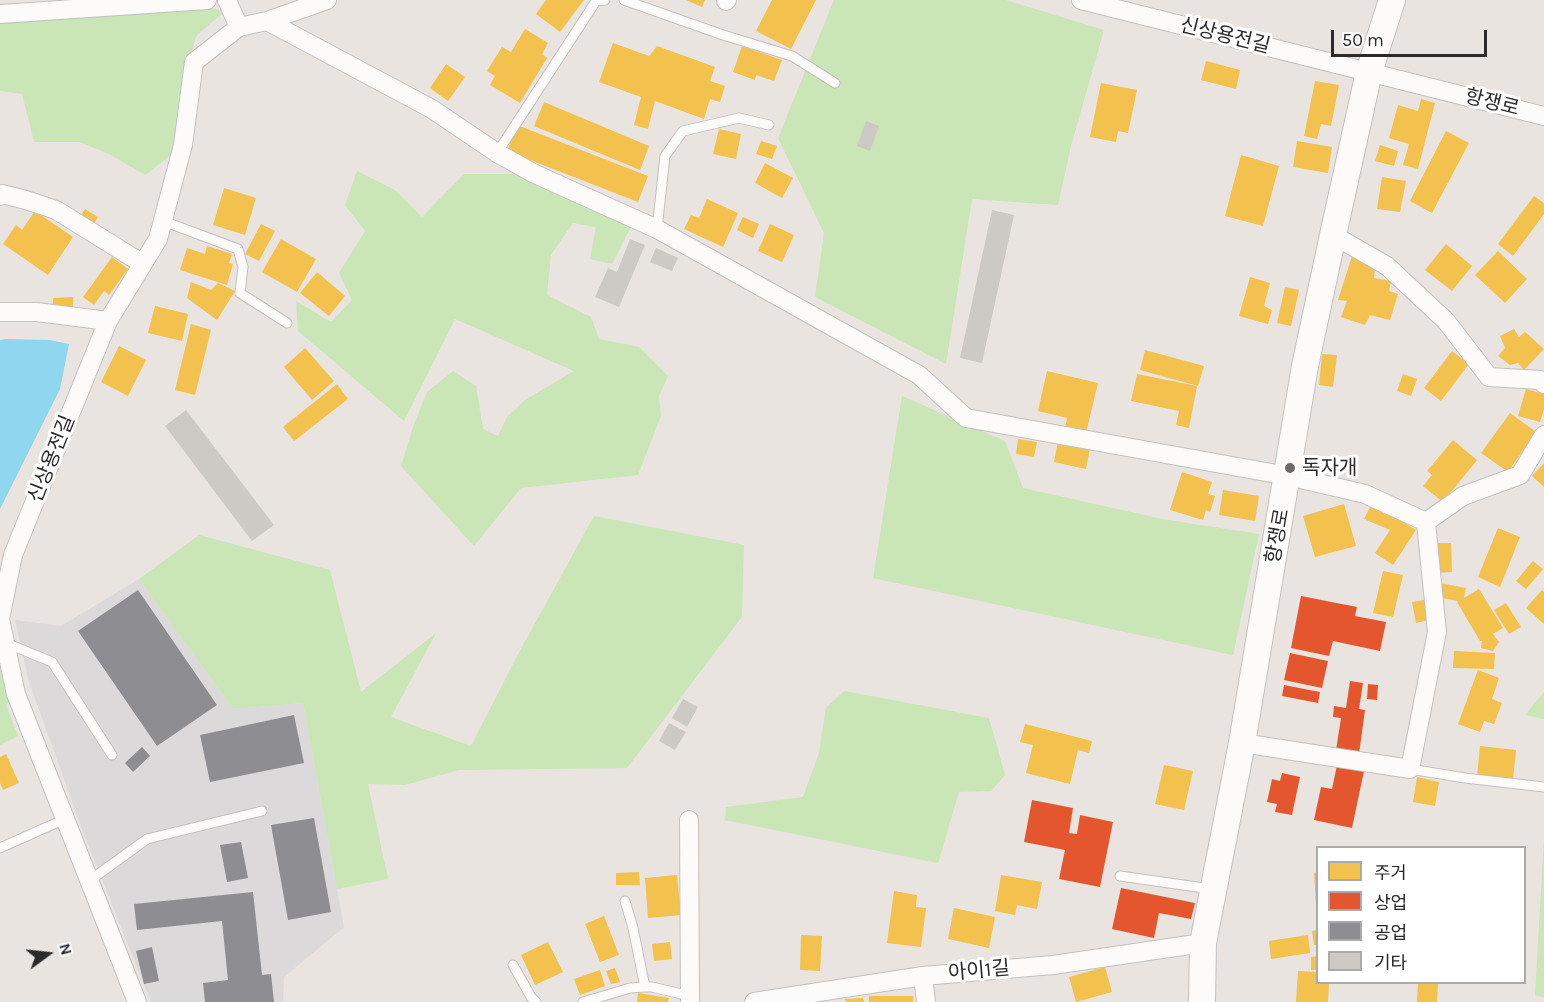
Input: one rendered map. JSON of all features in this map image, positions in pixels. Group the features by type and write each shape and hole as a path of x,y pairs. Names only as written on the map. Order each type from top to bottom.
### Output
{"street":[{"path":"0,14 207,0"},
{"path":"227,0 239,27"},
{"name":"신상용전길","path":"136,1002 16,694 0,619 13,555 108,321 158,239 183,145 194,62 239,27 267,21 327,0"},
{"name":"신상용전길","path":"1081,0 1369,72"},
{"name":"항쟁로","path":"1202,1002 1203,943 1242,743 1305,366 1369,72 1392,0"},
{"path":"267,21 432,109 497,153 535,174 657,229 919,375 966,418 1288,476 1365,494 1426,522"},
{"name":"항쟁로","path":"1369,72 1544,116"},
{"path":"0,196 2,194 56,210 143,264"},
{"path":"1333,235 1387,266 1446,321 1490,377 1541,380 1544,384"},
{"path":"0,312 37,312 108,321"},
{"path":"1426,522 1463,496 1520,475 1544,435"},
{"path":"1242,743 1410,769 1437,632 1426,522"},
{"path":"689,820 690,999"},
{"name":"아이1길","path":"754,1002 922,976 1053,965 1203,943"},
{"path":"922,976 926,1002"}],"lane":[{"path":"497,153 596,1 605,0"},
{"path":"624,0 792,57 835,83"},
{"path":"657,229 665,156 683,131 739,118 769,125"},
{"path":"163,221 238,249 243,267 240,293 287,323"},
{"path":"6,643 52,662 112,755"},
{"path":"1410,769 1465,778 1544,786"},
{"path":"89,880 147,839 262,811"},
{"path":"0,848 65,819"},
{"path":"1120,876 1214,890"},
{"path":"625,901 645,987"},
{"path":"513,965 531,998 536,1002"},
{"path":"583,1002 630,988 645,987 652,987 690,999"}],"shaded area":[{"path":"139,579 233,709 303,703 344,927 284,977 283,1002 151,1002 83,832 29,682 15,620 61,626"}],"green space":[{"path":"191,0 224,12 196,36 179,97 172,154 145,175 109,154 80,142 34,142 22,94 0,91 0,23 28,3 121,5"},
{"path":"834,0 1006,0 1104,30 1071,146 1058,205 972,199 946,364 815,297 824,233 778,138"},
{"path":"357,171 395,190 422,217 464,174 548,174 639,211 612,264 590,259 596,227 573,223 551,255 547,295 591,317 599,339 639,347 668,376 659,396 661,416 638,475 521,488 474,546 401,466 427,392 453,371 476,386 483,429 498,436 507,417 525,400 574,371 455,319 404,421 298,331 296,301 331,322 352,300 339,273 365,231 345,205"},
{"path":"902,396 1005,441 1023,488 1162,519 1259,534 1233,655 873,578"},
{"path":"594,516 744,545 742,617 627,768 459,770 405,785 368,784 388,879 337,889 303,703 233,709 139,579 199,535 330,570 361,692 436,633 391,717 471,746 516,658"},
{"path":"0,658 11,700 6,705 18,736 0,745"},
{"path":"844,691 989,718 1005,775 991,791 959,792 938,863 725,820 726,807 803,797 819,753 826,708"},
{"path":"1544,692 1544,719 1525,715"},
{"path":"1544,837 1544,997 1535,995"}],"water":[{"path":"0,340 49,340 69,344 60,389 0,509"}],"building: 주거":[{"path":"546,0 584,0 560,32 536,14"},
{"path":"686,0 705,0 702,7"},
{"path":"772,0 816,0 791,49 756,31"},
{"path":"525,29 548,43 542,54 547,58 520,103 490,85 495,76 487,71 502,47 511,52"},
{"path":"613,43 649,56 657,46 715,67 710,81 725,86 720,102 710,99 704,119 655,101 648,129 634,125 641,97 599,82"},
{"path":"742,46 782,60 774,81 756,75 755,80 733,72"},
{"path":"1206,61 1240,70 1236,89 1201,80"},
{"path":"446,64 465,77 448,101 430,88"},
{"path":"1315,81 1339,85 1331,126 1321,124 1317,139 1304,136"},
{"path":"1101,83 1137,90 1128,133 1118,131 1116,142 1090,137"},
{"path":"1421,99 1435,103 1418,169 1403,165 1409,144 1389,138 1398,105 1418,111"},
{"path":"544,102 649,146 640,170 534,126"},
{"path":"517,125 648,176 638,202 507,151"},
{"path":"719,129 741,134 736,159 713,154"},
{"path":"1446,131 1469,143 1432,213 1410,201"},
{"path":"761,141 777,146 772,159 756,154"},
{"path":"1297,141 1332,147 1328,173 1293,167"},
{"path":"1380,145 1398,151 1394,166 1375,161"},
{"path":"1241,155 1279,166 1263,226 1225,216"},
{"path":"765,163 793,178 782,198 755,183"},
{"path":"1382,177 1406,181 1400,212 1377,209"},
{"path":"224,188 256,198 245,235 213,225"},
{"path":"1534,196 1544,203 1544,214 1513,256 1498,244"},
{"path":"707,199 738,213 723,247 684,229 691,215 699,218"},
{"path":"85,209 98,217 92,227 79,218"},
{"path":"35,211 73,237 48,275 3,244 16,225 22,230"},
{"path":"743,217 759,224 753,238 737,230"},
{"path":"261,224 275,231 259,261 245,254"},
{"path":"770,224 794,235 782,262 758,251"},
{"path":"281,239 316,259 297,292 262,272"},
{"path":"1446,244 1472,266 1452,291 1425,270"},
{"path":"207,246 232,254 229,263 233,264 227,285 180,270 187,248 205,254"},
{"path":"1498,251 1527,279 1505,303 1475,275"},
{"path":"1352,256 1375,269 1374,278 1391,281 1389,291 1398,294 1390,320 1370,315 1365,325 1341,317 1347,301 1338,300"},
{"path":"112,257 128,269 109,295 104,291 94,305 83,297"},
{"path":"317,272 345,296 329,316 300,293"},
{"path":"1250,277 1270,283 1264,306 1272,310 1268,324 1239,316"},
{"path":"191,282 211,290 218,283 235,291 217,320 187,298"},
{"path":"1285,287 1299,290 1291,326 1277,323"},
{"path":"73,297 73,307 53,307 53,298"},
{"path":"155,306 188,314 182,341 148,333"},
{"path":"191,324 211,330 195,395 175,390"},
{"path":"1514,329 1519,337 1525,332 1544,349 1524,370 1518,363 1510,365 1498,356 1505,348 1500,336"},
{"path":"119,346 146,360 128,396 101,382"},
{"path":"305,348 334,381 312,400 284,367"},
{"path":"1145,350 1204,366 1198,386 1140,370"},
{"path":"1452,351 1469,364 1441,401 1424,388"},
{"path":"1322,354 1337,355 1333,387 1319,385"},
{"path":"1047,371 1098,383 1086,433 1065,429 1067,418 1038,411"},
{"path":"1137,374 1197,386 1189,428 1176,425 1179,411 1131,401"},
{"path":"1403,374 1417,379 1411,396 1397,391"},
{"path":"337,384 348,399 294,441 283,427"},
{"path":"1526,389 1544,394 1544,409 1540,422 1518,416"},
{"path":"1510,413 1536,432 1508,472 1481,453"},
{"path":"1018,439 1037,442 1034,457 1016,454"},
{"path":"1453,440 1477,460 1443,502 1423,486 1432,475 1427,471"},
{"path":"1058,441 1090,448 1086,469 1054,462"},
{"path":"1544,463 1544,487 1532,476"},
{"path":"1182,472 1212,482 1208,494 1215,496 1210,512 1206,510 1203,520 1170,510"},
{"path":"1223,490 1259,496 1255,521 1219,515"},
{"path":"1344,504 1356,546 1315,557 1303,516"},
{"path":"1370,507 1397,518 1416,530 1393,565 1375,553 1390,530 1364,519"},
{"path":"1498,528 1520,537 1500,587 1478,577"},
{"path":"1435,543 1451,543 1452,572 1436,573"},
{"path":"1533,561 1543,569 1526,589 1516,581"},
{"path":"1383,571 1403,575 1393,617 1373,613"},
{"path":"1440,583 1466,588 1464,598 1479,589 1503,628 1493,634 1499,642 1493,651 1481,648 1482,641 1458,601 1437,597"},
{"path":"1542,590 1544,592 1544,624 1526,608"},
{"path":"1424,600 1429,620 1416,623 1412,602"},
{"path":"1506,603 1521,627 1509,634 1494,610"},
{"path":"1454,651 1495,653 1494,669 1453,668"},
{"path":"1478,670 1499,678 1492,699 1502,703 1494,724 1484,721 1480,732 1458,724"},
{"path":"1025,724 1092,741 1089,753 1078,750 1070,784 1026,773 1033,745 1020,742"},
{"path":"1480,746 1516,750 1513,780 1477,776"},
{"path":"6,754 19,783 3,790 0,783 0,757"},
{"path":"1164,765 1193,771 1184,810 1155,804"},
{"path":"1417,777 1439,782 1435,806 1413,802"},
{"path":"639,872 640,885 616,885 616,873"},
{"path":"1316,872 1316,904 1314,873"},
{"path":"677,875 681,915 648,918 645,878"},
{"path":"1001,875 1042,882 1037,909 1017,905 1015,915 995,911"},
{"path":"894,891 917,895 916,907 926,908 921,947 887,943"},
{"path":"954,908 995,917 989,948 948,939"},
{"path":"604,916 619,955 600,962 585,924"},
{"path":"1316,930 1316,945 1314,945 1312,931"},
{"path":"801,935 822,936 820,971 800,970"},
{"path":"1308,935 1310,953 1271,959 1269,941"},
{"path":"548,942 563,972 535,985 521,955"},
{"path":"670,942 672,959 654,961 652,944"},
{"path":"1316,956 1316,970 1311,970 1311,957"},
{"path":"1105,967 1112,992 1076,1002 1069,977"},
{"path":"615,968 620,982 611,984 606,971"},
{"path":"600,970 605,986 580,995 574,979"},
{"path":"1298,971 1316,972 1316,984 1329,984 1328,1002 1296,1002"},
{"path":"1418,984 1438,984 1437,1002 1417,1002"},
{"path":"638,993 669,998 668,1002 637,1002"},
{"path":"869,996 913,996 913,1002 869,1002"},
{"path":"863,998 864,1002 846,1002 845,999"}],"building: 상업":[{"path":"1301,596 1357,607 1355,616 1386,622 1380,651 1333,641 1329,656 1291,648"},
{"path":"1290,653 1328,661 1322,688 1284,680"},
{"path":"1350,681 1363,683 1359,709 1365,710 1359,754 1336,750 1341,718 1333,717 1334,706 1346,708"},
{"path":"1368,684 1378,685 1377,700 1367,699"},
{"path":"1284,685 1320,692 1318,703 1282,696"},
{"path":"1337,765 1364,771 1352,828 1314,820 1321,787 1332,789"},
{"path":"1282,773 1300,777 1292,815 1275,812 1277,804 1267,802 1272,779 1280,781"},
{"path":"1032,800 1073,808 1069,833 1077,834 1080,815 1113,822 1100,887 1059,879 1065,850 1024,842"},
{"path":"1121,888 1195,903 1191,919 1159,913 1154,938 1112,929"}],"building: 공업":[{"path":"138,590 217,705 157,746 78,631"},
{"path":"294,715 304,763 210,782 200,735"},
{"path":"142,747 150,756 133,772 125,763"},
{"path":"314,818 331,912 288,920 271,825"},
{"path":"241,842 248,878 227,882 220,845"},
{"path":"253,892 262,975 271,974 274,1002 205,1002 203,983 228,980 222,921 137,930 134,904"},
{"path":"152,947 159,981 144,984 136,951"}],"building: 기타":[{"path":"866,121 879,126 870,151 857,146"},
{"path":"992,210 1014,215 982,363 960,358"},
{"path":"630,239 645,245 619,307 595,297 608,268 617,272"},
{"path":"656,248 678,258 672,271 650,262"},
{"path":"186,410 274,525 252,541 165,426"},
{"path":"683,699 698,707 687,727 672,718"},
{"path":"669,723 686,732 675,750 659,741"}],"place":[{"name":"독자개","path":"1290,468"}]}
